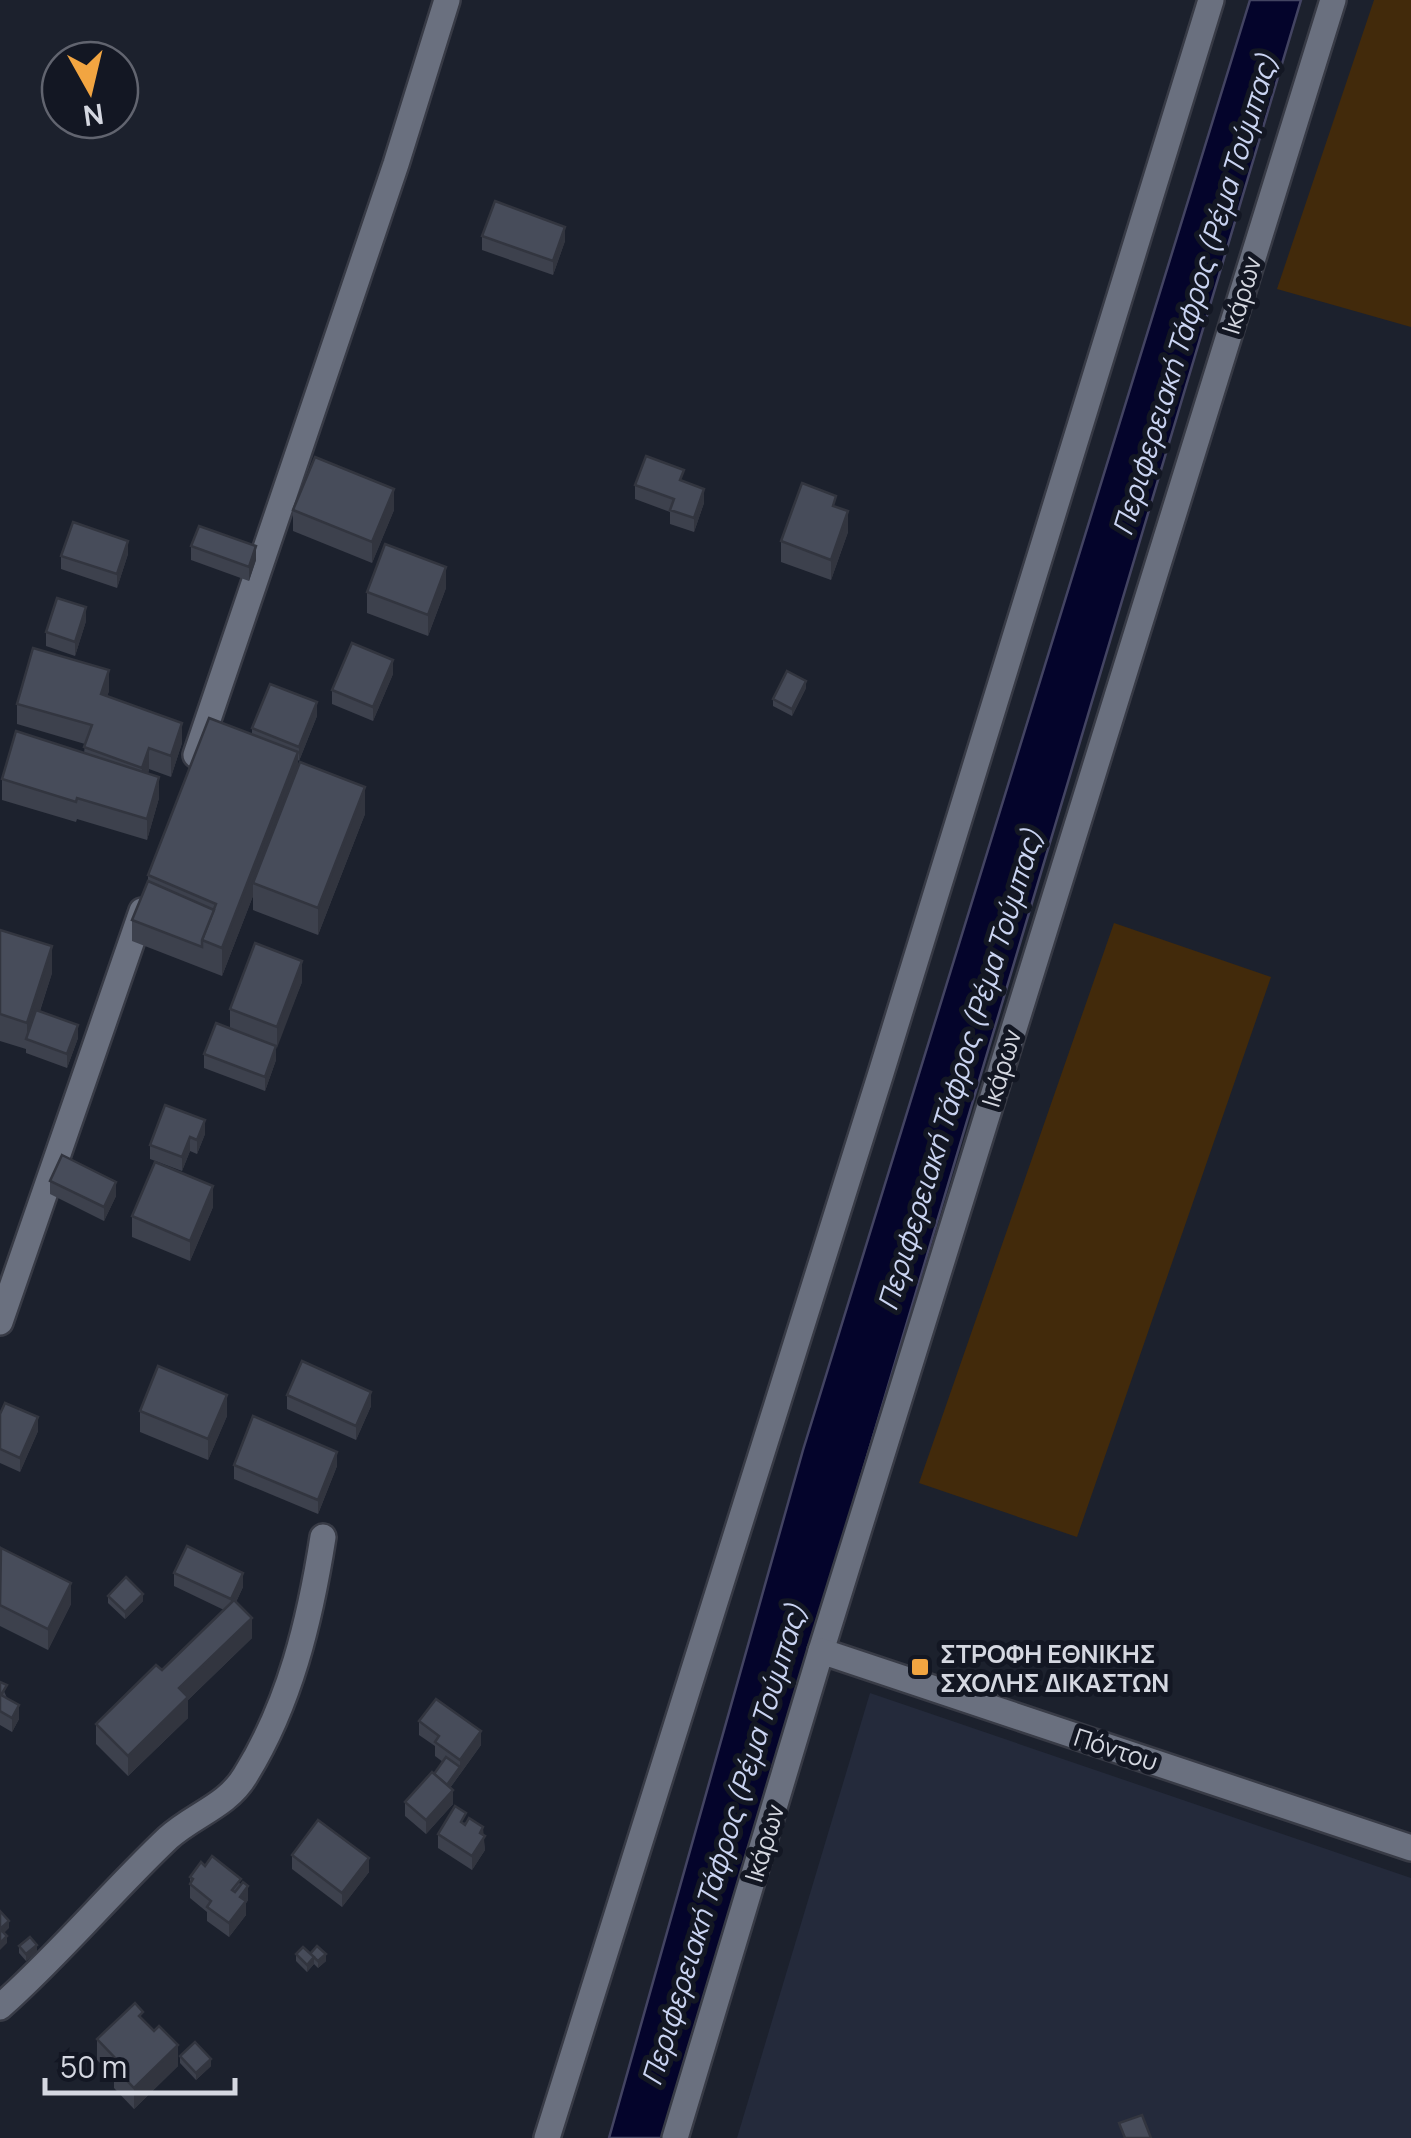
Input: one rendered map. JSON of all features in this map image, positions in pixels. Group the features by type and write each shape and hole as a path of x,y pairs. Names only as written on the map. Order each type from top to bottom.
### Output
{"street":[{"path":"188,777 396,164 446,0"},
{"path":"546,2138 875,1092 1212,0"},
{"name":"Ικάρων","path":"675,2138 821,1651 1332,0"},
{"path":"0,1322 150,889"},
{"path":"0,2007 171,1836 212,1809 244,1778 298,1658 323,1536"},
{"name":"Πόντου","path":"821,1651 1411,1848"}],"shaded area":[{"path":"1374,0 1411,0 1411,327 1277,289"},
{"path":"1114,923 1271,977 1077,1537 919,1483"},
{"path":"870,1693 1411,1878 1411,2138 737,2138"}],"water":[{"name":"Περιφερειακή Τάφρος (Ρέμα Τούμπας)","path":"1250,0 1301,0 664,2138 609,2138 803,1450"}],"building":[{"path":"495,201 565,227 553,261 482,236"},
{"path":"646,456 684,470 680,480 704,489 694,518 670,510 674,499 635,485"},
{"path":"315,457 394,489 372,542 293,510"},
{"path":"802,483 836,496 833,506 848,511 831,560 781,541"},
{"path":"73,522 128,541 117,574 61,556"},
{"path":"199,526 256,546 249,567 191,546"},
{"path":"385,544 446,567 428,615 367,592"},
{"path":"57,598 86,607 75,642 46,632"},
{"path":"352,643 393,660 373,707 332,690"},
{"path":"33,648 109,670 101,694 182,723 171,756 149,748 142,768 84,747 92,725 17,704"},
{"path":"787,671 806,681 792,709 773,699"},
{"path":"270,684 317,702 299,747 252,728"},
{"path":"209,718 298,752 222,948 202,940 216,904 148,875"},
{"path":"16,731 159,777 147,819 2,779"},
{"path":"300,762 365,787 318,908 253,883"},
{"path":"148,881 214,910 202,947 132,920"},
{"path":"0,930 52,946 27,1023 0,1014"},
{"path":"255,943 302,961 277,1027 230,1009"},
{"path":"36,1010 78,1025 67,1054 26,1039"},
{"path":"216,1023 276,1046 265,1077 204,1054"},
{"path":"165,1105 205,1120 197,1140 190,1137 182,1157 150,1145"},
{"path":"62,1155 116,1182 104,1207 50,1181"},
{"path":"155,1162 213,1186 190,1241 132,1216"},
{"path":"302,1361 371,1392 356,1426 287,1395"},
{"path":"158,1366 227,1395 208,1439 140,1411"},
{"path":"5,1403 38,1417 20,1458 0,1449 0,1414"},
{"path":"253,1416 337,1452 318,1500 234,1465"},
{"path":"187,1546 243,1573 231,1599 174,1573"},
{"path":"1,1548 71,1583 48,1629 0,1605"},
{"path":"126,1577 143,1594 125,1612 108,1596"},
{"path":"234,1600 252,1618 179,1688 188,1697 128,1756 96,1724 156,1665 162,1670"},
{"path":"0,1682 7,1685 1,1695 19,1705 12,1718 0,1711"},
{"path":"436,1699 481,1731 460,1760 435,1742 439,1736 419,1721"},
{"path":"446,1757 460,1767 447,1785 434,1774"},
{"path":"432,1772 453,1790 426,1820 405,1802"},
{"path":"455,1806 466,1813 461,1822 465,1825 469,1818 483,1827 480,1833 485,1836 472,1856 438,1834"},
{"path":"318,1820 369,1858 342,1893 292,1855"},
{"path":"212,1856 241,1879 232,1890 235,1892 243,1882 248,1886 240,1897 246,1901 229,1923 207,1907 211,1901 190,1884 190,1877 201,1862 205,1866"},
{"path":"0,1911 9,1921 0,1929"},
{"path":"30,1937 37,1945 26,1954 19,1946"},
{"path":"317,1946 326,1954 318,1961 310,1954"},
{"path":"303,1947 314,1957 307,1965 296,1954"},
{"path":"135,2003 143,2012 139,2016 154,2031 159,2026 178,2045 134,2088 114,2067 119,2062 97,2039"},
{"path":"195,2042 211,2059 196,2073 180,2056"},
{"path":"1142,2115 1151,2138 1125,2138 1119,2123"}],"place":[{"name":"ΣΤΡΟΦΗ ΕΘΝΙΚΗΣ ΣΧΟΛΗΣ ΔΙΚΑΣΤΩΝ","path":"920,1667"}]}
